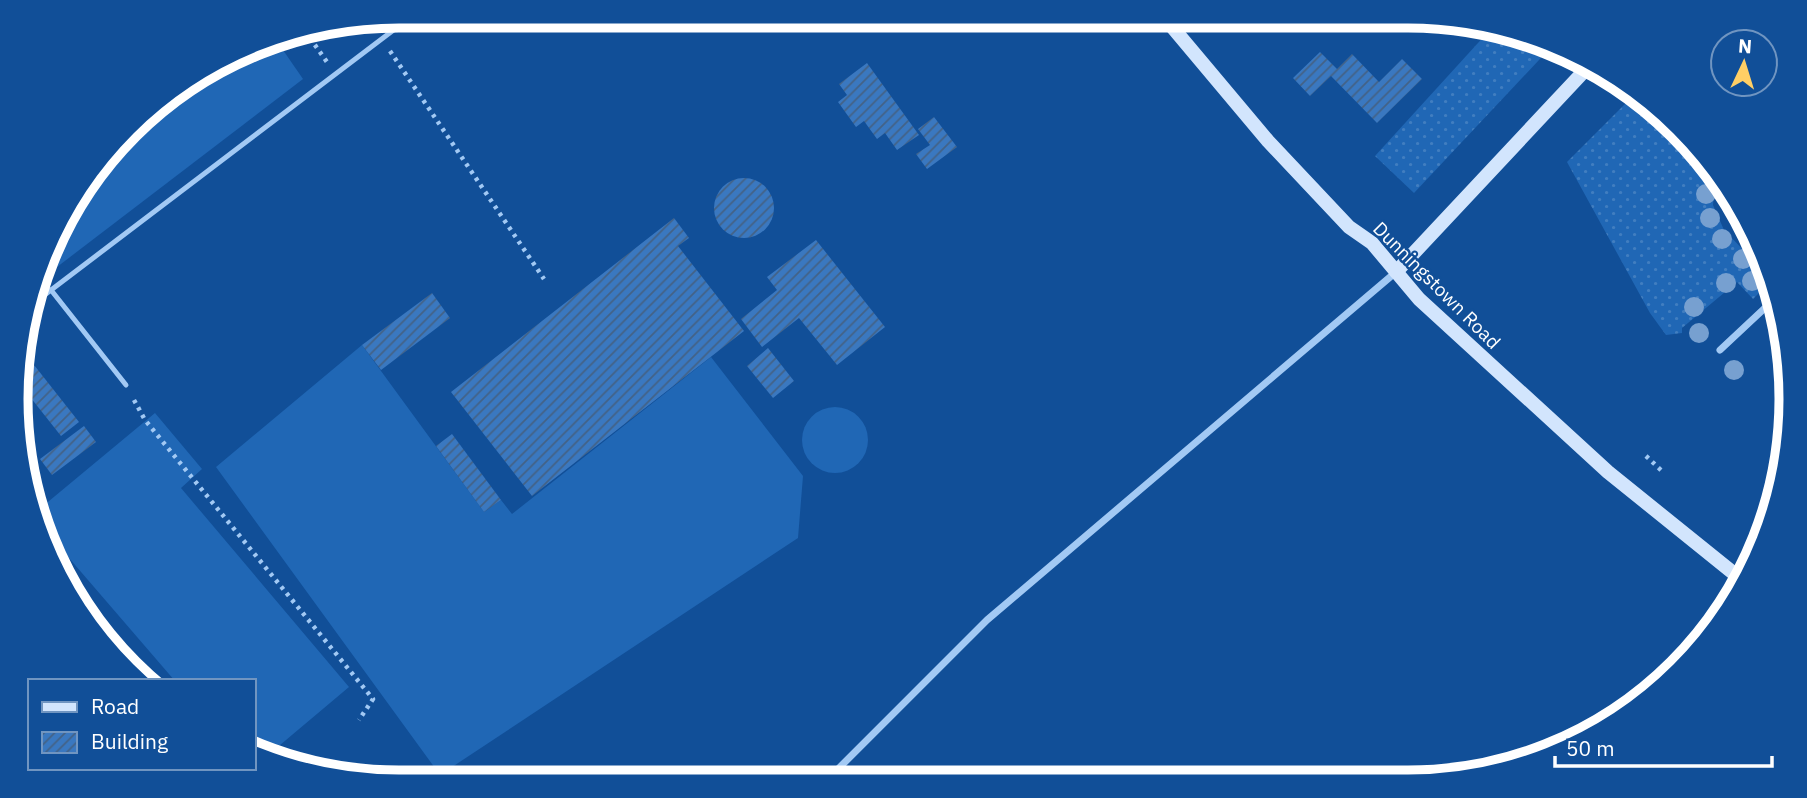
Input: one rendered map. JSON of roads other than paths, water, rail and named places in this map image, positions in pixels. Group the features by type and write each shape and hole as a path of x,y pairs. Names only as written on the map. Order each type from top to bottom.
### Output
{"street":[{"name":"Dunningstown Road","path":"1173,28 1268,141 1349,227 1372,243 1428,308 1608,472 1735,574"},
{"path":"837,770 986,620 1396,272 1583,72"},
{"path":"1720,350 1767,306"}],"lane":[{"path":"43,296 395,28"},
{"path":"51,290 126,385"}]}
